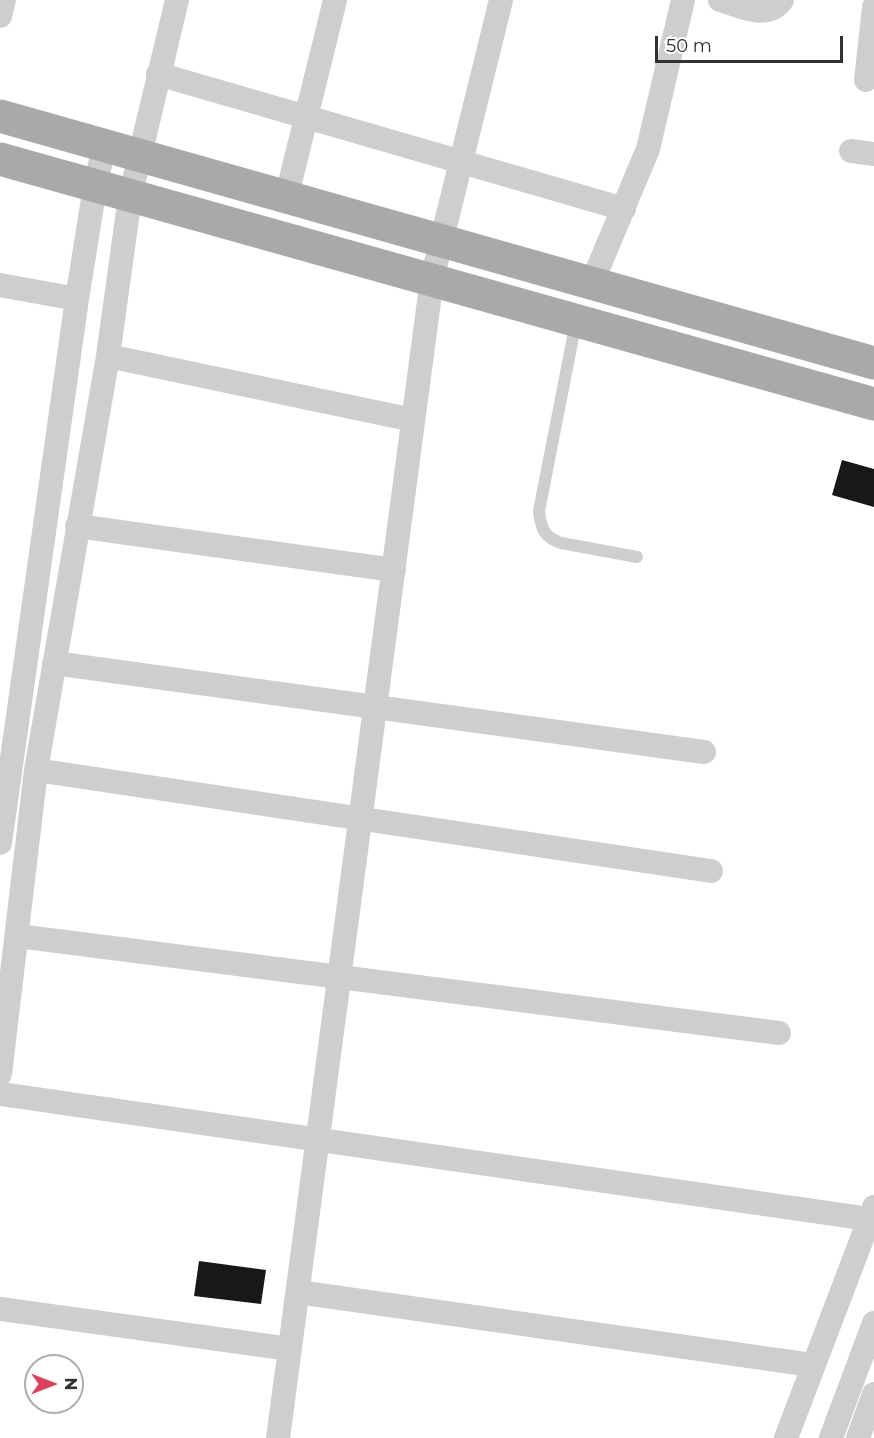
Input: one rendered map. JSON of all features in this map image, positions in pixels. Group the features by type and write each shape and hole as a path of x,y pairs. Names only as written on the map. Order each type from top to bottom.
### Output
{"main road":[{"path":"0,116 286,199 874,363"},
{"path":"0,159 874,404"}],"street":[{"path":"0,16 4,0"},
{"path":"0,1074 36,770 108,356 130,197 177,0"},
{"path":"286,199 335,0"},
{"path":"278,1438 432,279 501,0"},
{"path":"591,285 624,209 658,114 684,0"},
{"path":"720,0 766,12 776,8 782,0"},
{"path":"866,80 874,7"},
{"path":"158,74 624,209"},
{"path":"0,843 10,709 94,187 104,147"},
{"path":"0,285 77,299"},
{"path":"108,356 413,420"},
{"path":"77,526 394,570"},
{"path":"54,663 704,752"},
{"path":"36,770 711,871"},
{"path":"18,936 779,1033"},
{"path":"0,1094 319,1140 872,1213 786,1438"},
{"path":"298,1292 812,1365"},
{"path":"0,1309 290,1349"},
{"path":"831,1438 874,1323"},
{"path":"858,1438 874,1394"}],"lane":[{"path":"576,319 539,511 541,528 549,539 561,543 637,557"}],"building":[{"path":"842,460 874,469 874,507 832,495"},
{"path":"199,1261 266,1270 261,1304 194,1296"}]}
